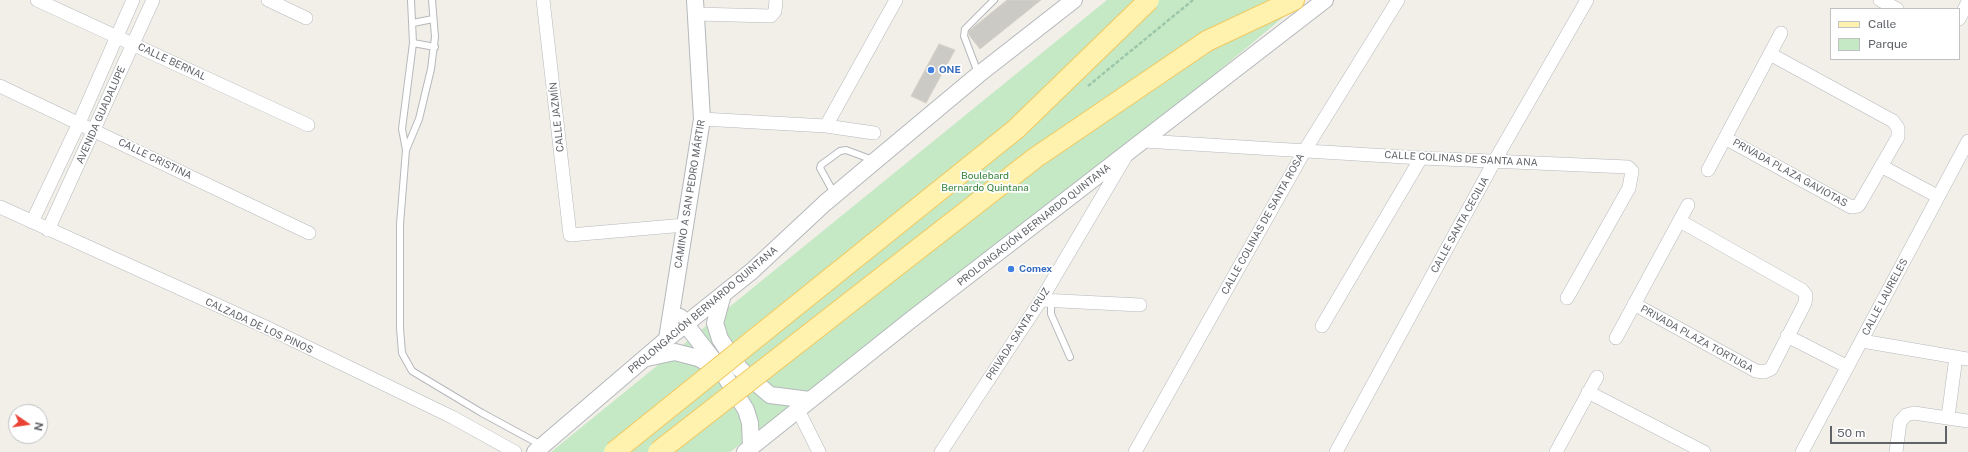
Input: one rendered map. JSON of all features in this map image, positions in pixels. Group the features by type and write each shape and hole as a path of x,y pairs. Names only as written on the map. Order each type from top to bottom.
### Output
{"main road":[{"path":"614,452 1016,129 1149,0"},
{"path":"658,452 1035,158 1207,41 1294,0"}],"street":[{"name":"CALLE BERNAL","path":"36,0 308,125"},
{"name":"AVENIDA GUADALUPE","path":"32,222 79,123 133,0"},
{"name":"AVENIDA GUADALUPE","path":"48,230 95,130 153,0"},
{"path":"268,0 306,18"},
{"name":"CALLE JAZMÍN","path":"543,0 570,235 686,225"},
{"path":"696,7 771,16 775,11 776,0"},
{"path":"826,126 896,0"},
{"name":"PROLONGACIÓN BERNARDO QUINTANA","path":"539,449 644,358 752,271 835,195 875,161 978,76 1074,0"},
{"name":"PROLONGACIÓN BERNARDO QUINTANA","path":"748,449 1325,0"},
{"name":"CALLE COLINAS DE SANTA ROSA","path":"1135,452 1305,150 1398,0"},
{"name":"CALLE SANTA CECILIA","path":"1336,452 1494,162 1586,0"},
{"path":"1880,0 1895,8"},
{"path":"1960,17 1968,2"},
{"name":"CAMINO A SAN PEDRO MÁRTIR","path":"667,339 702,119 696,7"},
{"name":"PRIVADA PLAZA GAVIOTAS","path":"1708,170 1781,33"},
{"name":"PRIVADA PLAZA GAVIOTAS","path":"1725,138 1851,207 1858,206 1860,203 1898,136 1899,132 1896,124 1770,54"},
{"name":"CALLE CRISTINA","path":"0,86 309,233"},
{"path":"702,119 826,126 874,133"},
{"name":"CALLE COLINAS DE SANTA ANA","path":"1144,141 1494,162 1628,167 1632,171 1629,188 1567,298"},
{"name":"CALLE LAURELES","path":"1802,452 1846,366 1862,341 1937,196 1968,141"},
{"name":"PRIVADA SANTA CRUZ","path":"941,452 1046,300 1129,151"},
{"path":"1322,326 1421,158"},
{"path":"1881,166 1937,196"},
{"name":"PRIVADA PLAZA TORTUGA","path":"1616,338 1688,205"},
{"name":"CALZADA DE LOS PINOS","path":"0,207 277,333 452,417 515,452"},
{"name":"PRIVADA PLAZA TORTUGA","path":"1634,304 1760,372 1771,369 1805,303 1806,296 1802,290 1680,220"},
{"path":"723,294 715,323 720,339 740,369 770,395 804,405 819,452"},
{"path":"1046,300 1140,305"},
{"path":"672,308 722,371 746,410 750,423 748,449"},
{"path":"1787,336 1846,366"},
{"path":"1862,341 1962,358 1948,417"},
{"path":"644,358 675,352 698,358 722,371"},
{"path":"1556,452 1597,377"},
{"path":"1588,392 1704,452"},
{"path":"1896,452 1900,422 1906,415 1914,413 1968,421"}],"lane":[{"path":"411,0 413,43 402,129 406,150 400,224 400,328 402,353 412,371 423,379 539,449"},
{"path":"406,150 419,119 435,47 432,0"},
{"path":"978,76 964,36 965,29 994,0"},
{"path":"413,23 434,19"},
{"path":"413,43 435,47"},
{"path":"835,195 820,168 821,165 840,151 846,150 875,161"},
{"path":"1046,300 1070,357"}],"green space":[{"name":"Boulebard Bernardo Quintana","path":"1107,0 1304,0 1027,230 730,452 551,452"}],"building":[{"path":"1007,0 1041,0 980,49 969,35 969,31"},
{"path":"939,44 955,50 926,103 911,96"}],"place":[{"name":"ONE","path":"931,70"},
{"name":"Comex","path":"1011,269"}]}
